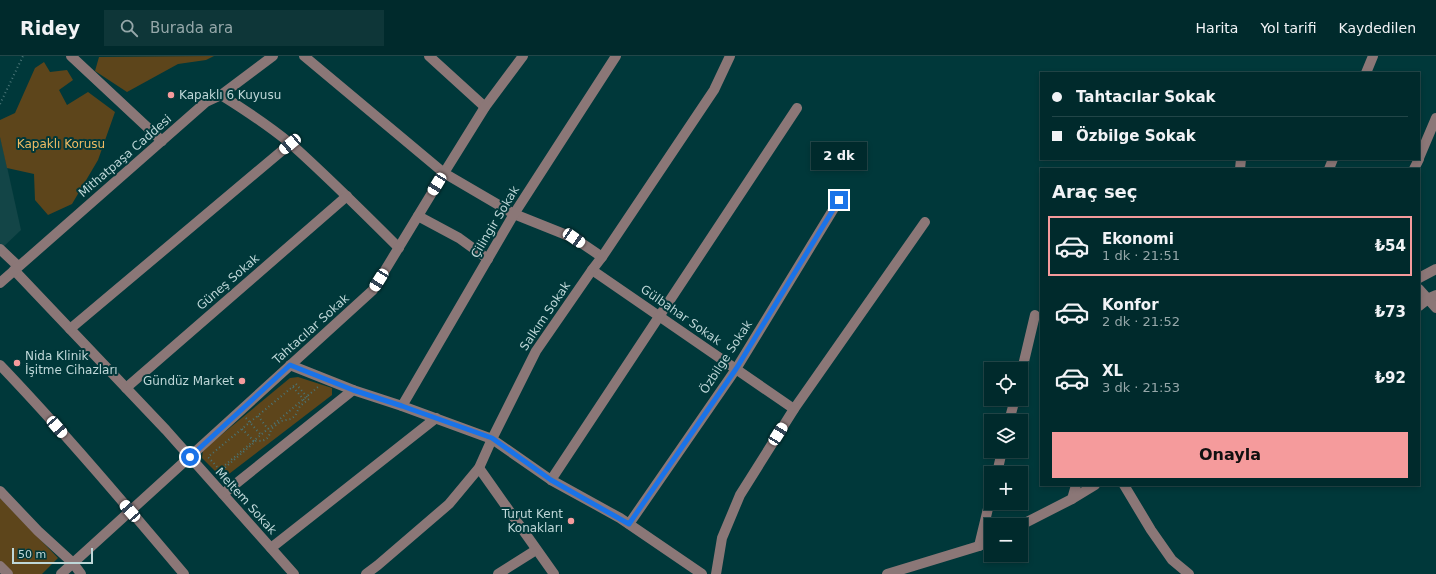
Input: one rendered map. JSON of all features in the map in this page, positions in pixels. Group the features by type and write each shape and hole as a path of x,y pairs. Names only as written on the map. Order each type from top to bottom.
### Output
{"street":[{"path":"71,56 162,141"},
{"name":"Mithatpaşa Caddesi","path":"0,282 206,102 221,94 273,56"},
{"path":"304,56 444,173 514,214 574,238 602,257"},
{"path":"429,56 485,108"},
{"name":"Tahtacılar Sokak","path":"61,574 373,290 485,108 523,56"},
{"name":"Çilingir Sokak","path":"402,406 514,214 616,56"},
{"name":"Salkım Sokak","path":"366,574 449,504 479,468 492,438 536,351 602,257 714,90 730,56"},
{"path":"1366,72 1373,56"},
{"path":"221,94 290,144 347,196 399,248"},
{"path":"551,480 797,108"},
{"path":"1420,157 1436,118"},
{"path":"70,329 290,144"},
{"name":"Güneş Sokak","path":"126,388 347,196"},
{"name":"Özbilge Sokak","path":"629,524 736,369 839,200"},
{"path":"418,216 459,238 488,259"},
{"path":"716,574 722,538 740,495 794,409 925,222"},
{"name":"Meltem Sokak","path":"0,249 70,329 190,457 294,574"},
{"path":"1421,274 1436,269"},
{"name":"Gülbahar Sokak","path":"592,270 794,409"},
{"path":"1420,291 1432,297 1436,308"},
{"path":"1420,305 1432,297"},
{"path":"1024,362 1035,315"},
{"path":"0,365 36,403 184,574"},
{"path":"290,365 353,390 492,438 551,480 629,524 702,574"},
{"path":"223,494 353,390"},
{"path":"271,548 436,418"},
{"path":"479,468 554,574"},
{"path":"1072,499 1076,486"},
{"path":"1028,521 1072,499 1092,486"},
{"path":"1125,486 1150,530 1172,560 1189,574"},
{"path":"0,491 38,531 73,563 81,574"},
{"path":"979,546 988,510"},
{"path":"887,574 984,544"},
{"path":"498,574 536,550"},
{"path":"0,566 8,574"}],"path":[{"path":"0,104 23,56"},
{"path":"219,470 255,441 264,441 267,439 269,437 270,429 281,421 291,419 295,416 307,396 326,379"},
{"path":"304,400 268,429 221,471 208,457 296,384 307,396"},
{"path":"293,387 304,400"},
{"path":"240,411 261,435"},
{"path":"258,416 268,429"},
{"path":"242,429 255,441"}],"shaded area":[{"path":"0,135 21,230 0,250"}],"green space":[{"path":"214,56 206,60 178,64 127,92 95,71 99,57"},
{"name":"Kapaklı Korusu","path":"44,62 50,72 67,70 73,80 59,90 67,105 88,92 115,112 98,160 72,204 48,215 35,200 34,174 7,168 0,137 0,120 15,113 35,68"},
{"path":"298,377 332,388 332,395 225,477 219,475 202,458 203,450 290,378"},
{"path":"0,498 58,558 42,574 13,574 0,561"}],"place":[{"name":"Kapaklı 6 Kuyusu","path":"171,95"},
{"name":"Nida Klinik İşitme Cihazları","path":"17,363"},
{"name":"Gündüz Market","path":"242,381"},
{"name":"Turut Kent Konakları","path":"571,521"}],"route":[{"path":"190,457 290,365 353,390 492,438 551,480 629,524 736,369 839,200"}]}
